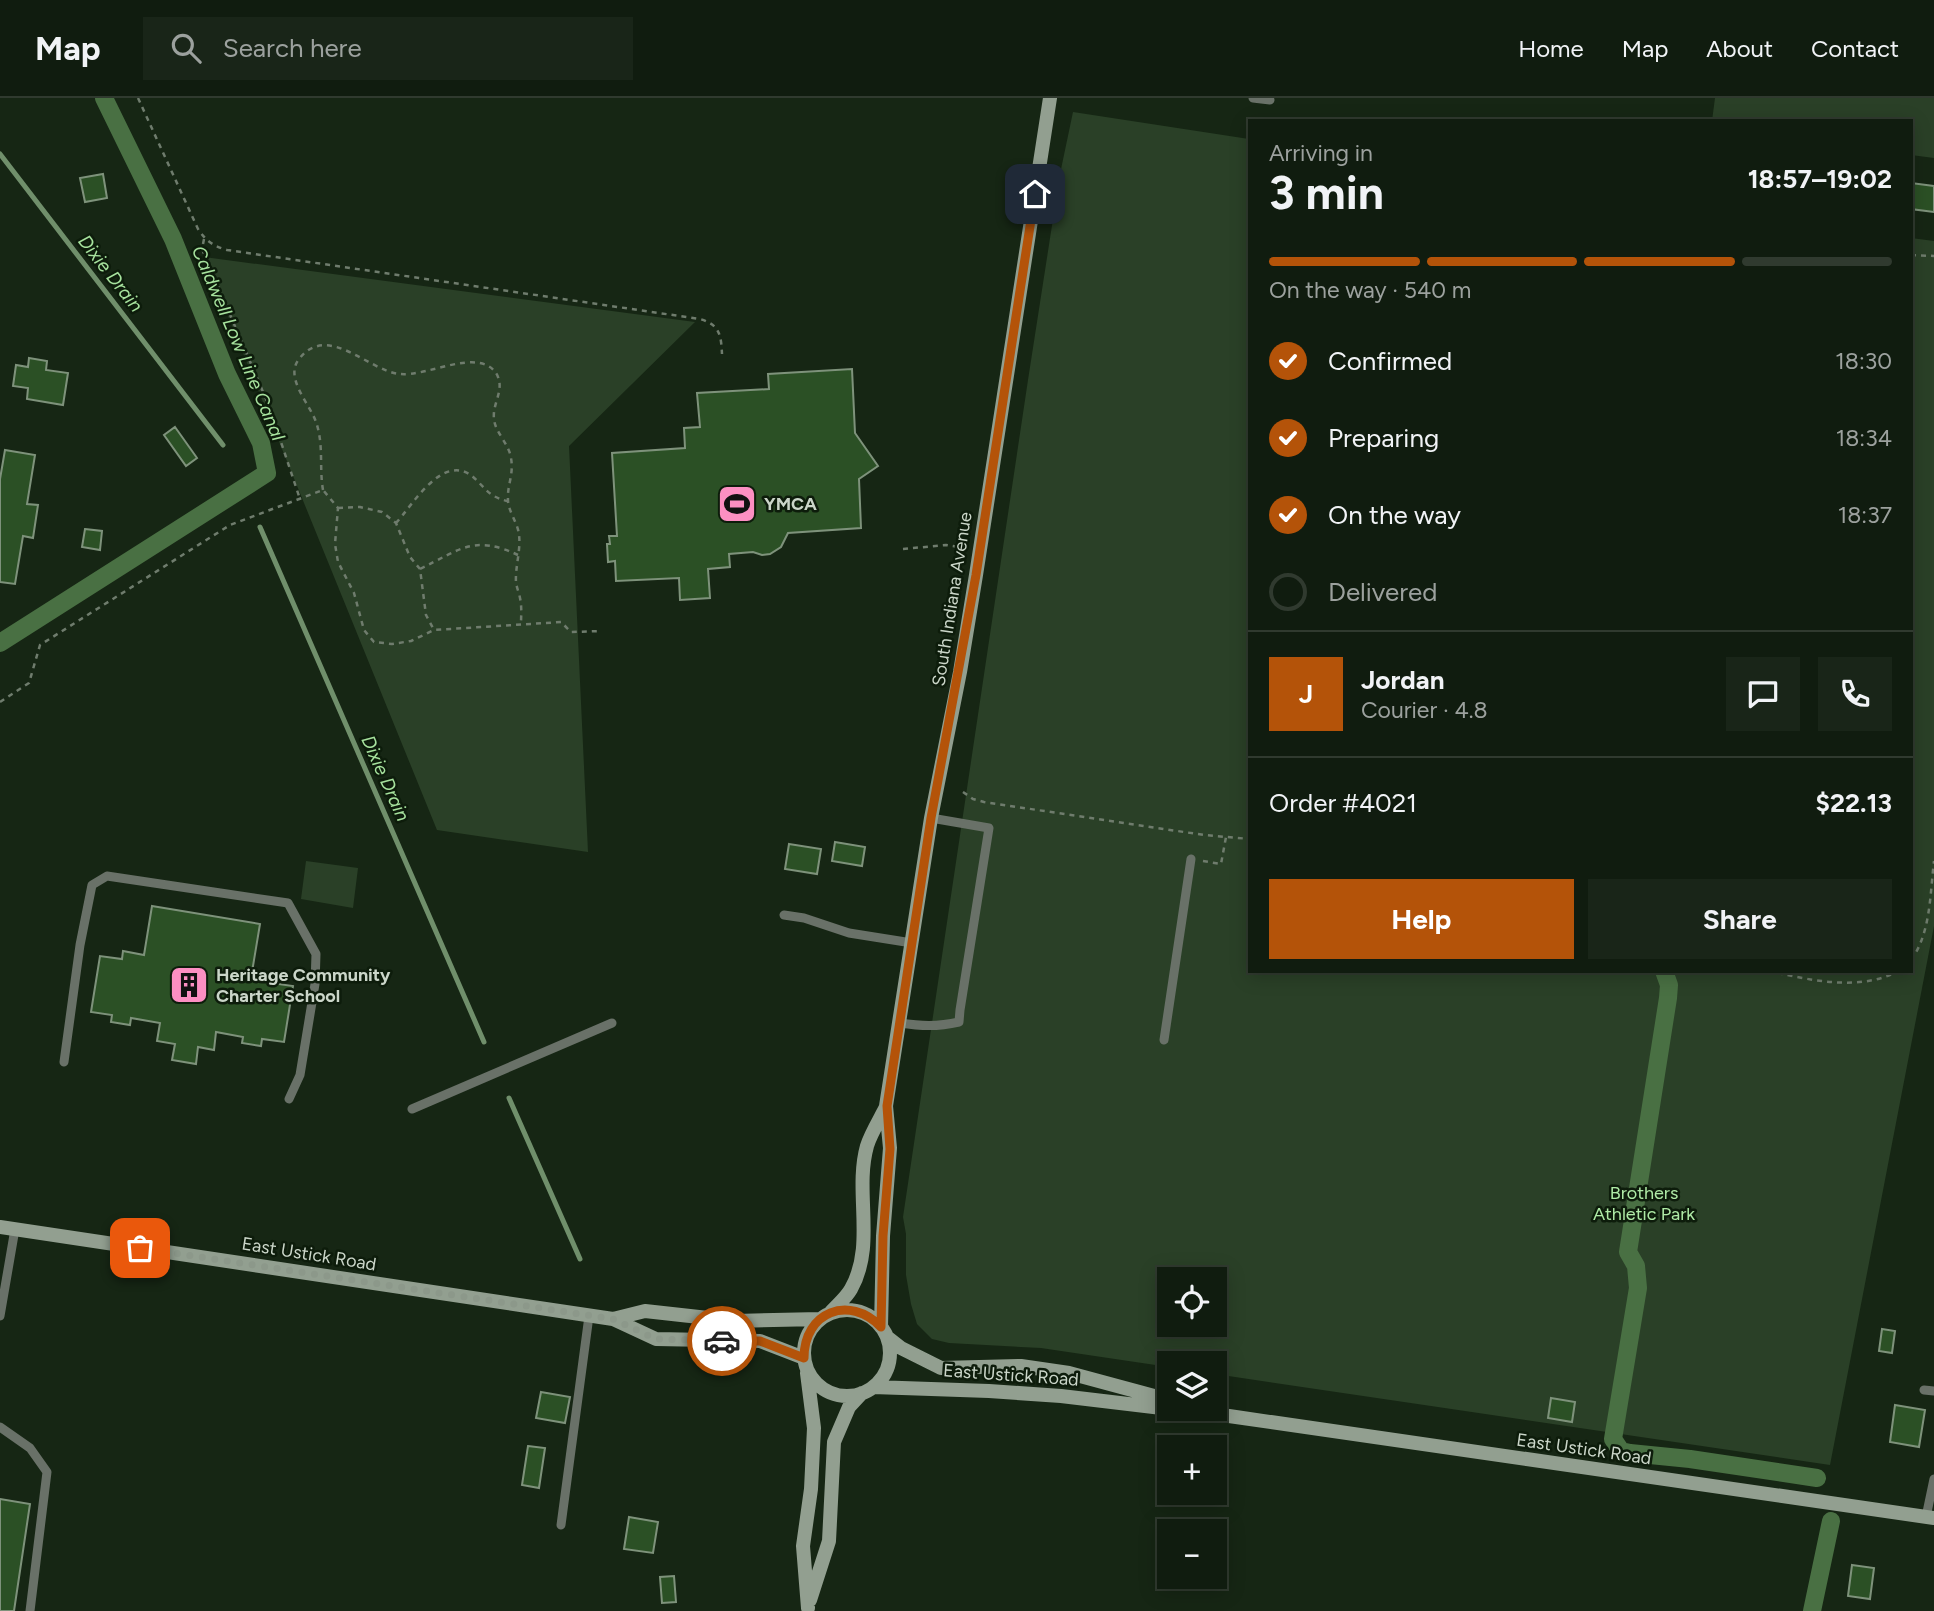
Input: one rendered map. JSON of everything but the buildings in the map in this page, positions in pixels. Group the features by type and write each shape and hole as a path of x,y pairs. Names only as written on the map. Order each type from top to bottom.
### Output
{"main road":[{"name":"South Indiana Avenue","path":"884,1332 883,1236 890,1149 887,1106 931,818 960,672 980,551 1050,98"},
{"name":"South Indiana Avenue","path":"825,1316 850,1292 860,1272 863,1248 862,1194 867,1145 887,1106"},
{"name":"East Ustick Road","path":"7,1228 613,1319 656,1339 760,1341 805,1364"},
{"path":"841,1310 863,1313 884,1332 890,1348 887,1370 849,1407 834,1442 829,1541 809,1610 803,1546 811,1489 814,1428 805,1364 807,1336 825,1316 841,1310"},
{"name":"East Ustick Road","path":"613,1319 645,1311 735,1321 825,1316"},
{"name":"East Ustick Road","path":"884,1332 901,1348 941,1368 1021,1366 1069,1373 1157,1397"},
{"path":"805,1364 820,1387 830,1393 852,1396 868,1390"},
{"name":"East Ustick Road","path":"868,1390 1049,1395 1229,1416 1930,1517"}],"lane":[{"path":"1253,98 1270,100"},
{"path":"899,1023 927,1027 959,1021 989,828 931,818"},
{"path":"1164,1040 1191,859"},
{"path":"64,1062 80,945 92,885 107,876 288,903 316,954 315,984 300,1075 289,1099"},
{"path":"785,915 804,918 849,933 912,943"},
{"path":"412,1109 612,1023"},
{"path":"0,1316 7,1228"},
{"path":"561,1525 589,1315"},
{"path":"0,1427 30,1448 47,1472 30,1611"},
{"path":"1930,1517 1934,1479"}],"path":[{"path":"138,98 204,239 214,246 700,319 717,327 721,335 722,354"},
{"path":"204,239 202,249 269,406 300,499"},
{"path":"1913,255 1934,256"},
{"path":"521,625 521,601 516,583 519,536 508,501 513,476 511,455 493,421 500,389 496,374 486,364 472,361 418,374 398,374 339,347 322,345 307,351 297,361 295,377 316,420 322,444 320,470 323,490 338,508 335,544 338,562 354,593 364,630 374,642 392,644 411,641 434,630 521,625 561,622 571,632 601,631"},
{"path":"396,523 434,478 452,471 470,474 493,498 508,501"},
{"path":"0,702 29,683 40,645 230,525 323,490"},
{"path":"338,508 360,507 382,512 396,523 410,557 420,569 426,615 434,630"},
{"path":"420,569 457,549 477,545 501,547 517,555"},
{"path":"903,549 946,545 980,551"},
{"path":"963,792 984,802 1248,839"},
{"path":"1191,859 1222,864 1226,837"},
{"path":"1913,957 1925,930 1934,861"},
{"path":"1779,973 1852,983 1881,980 1895,973"}],"green space":[{"path":"1715,98 1934,98 1934,158 1913,155 1913,119 1712,119"},
{"name":"Brothers Athletic Park","path":"1073,112 1248,139 1248,973 1913,973 1913,238 1934,241 1934,926 1830,1465 1227,1376 1227,1351 1157,1351 1157,1365 1041,1348 949,1343 932,1339 917,1324 911,1304 906,1275 906,1234 903,1217 1028,380 1060,174"},
{"path":"204,257 695,322 569,446 588,852 437,830"},
{"path":"306,861 358,868 353,908 301,899"}],"waterway":[{"name":"Caldwell Low Line Canal","path":"0,643 267,473 261,443 227,374 173,239 104,98"},
{"name":"Dixie Drain","path":"0,154 223,445"},
{"name":"Dixie Drain","path":"260,527 484,1042"},
{"path":"1665,973 1669,985 1668,998 1628,1252 1636,1266 1638,1288 1613,1439 1621,1451 1630,1453 1817,1478"},
{"name":"Dixie Drain","path":"509,1098 580,1259"},
{"path":"1812,1611 1831,1521"}],"way so far":[{"path":"140,1248 613,1319 656,1339 722,1341"}],"place":[{"name":"YMCA","path":"737,504"},
{"name":"Heritage Community Charter School","path":"189,985"}],"route":[{"path":"722,1341 760,1341 804,1358 804,1347 812,1326 830,1313 841,1310 863,1313 881,1327 883,1236 890,1149 887,1106 931,818 976,575 1035,194"}]}
